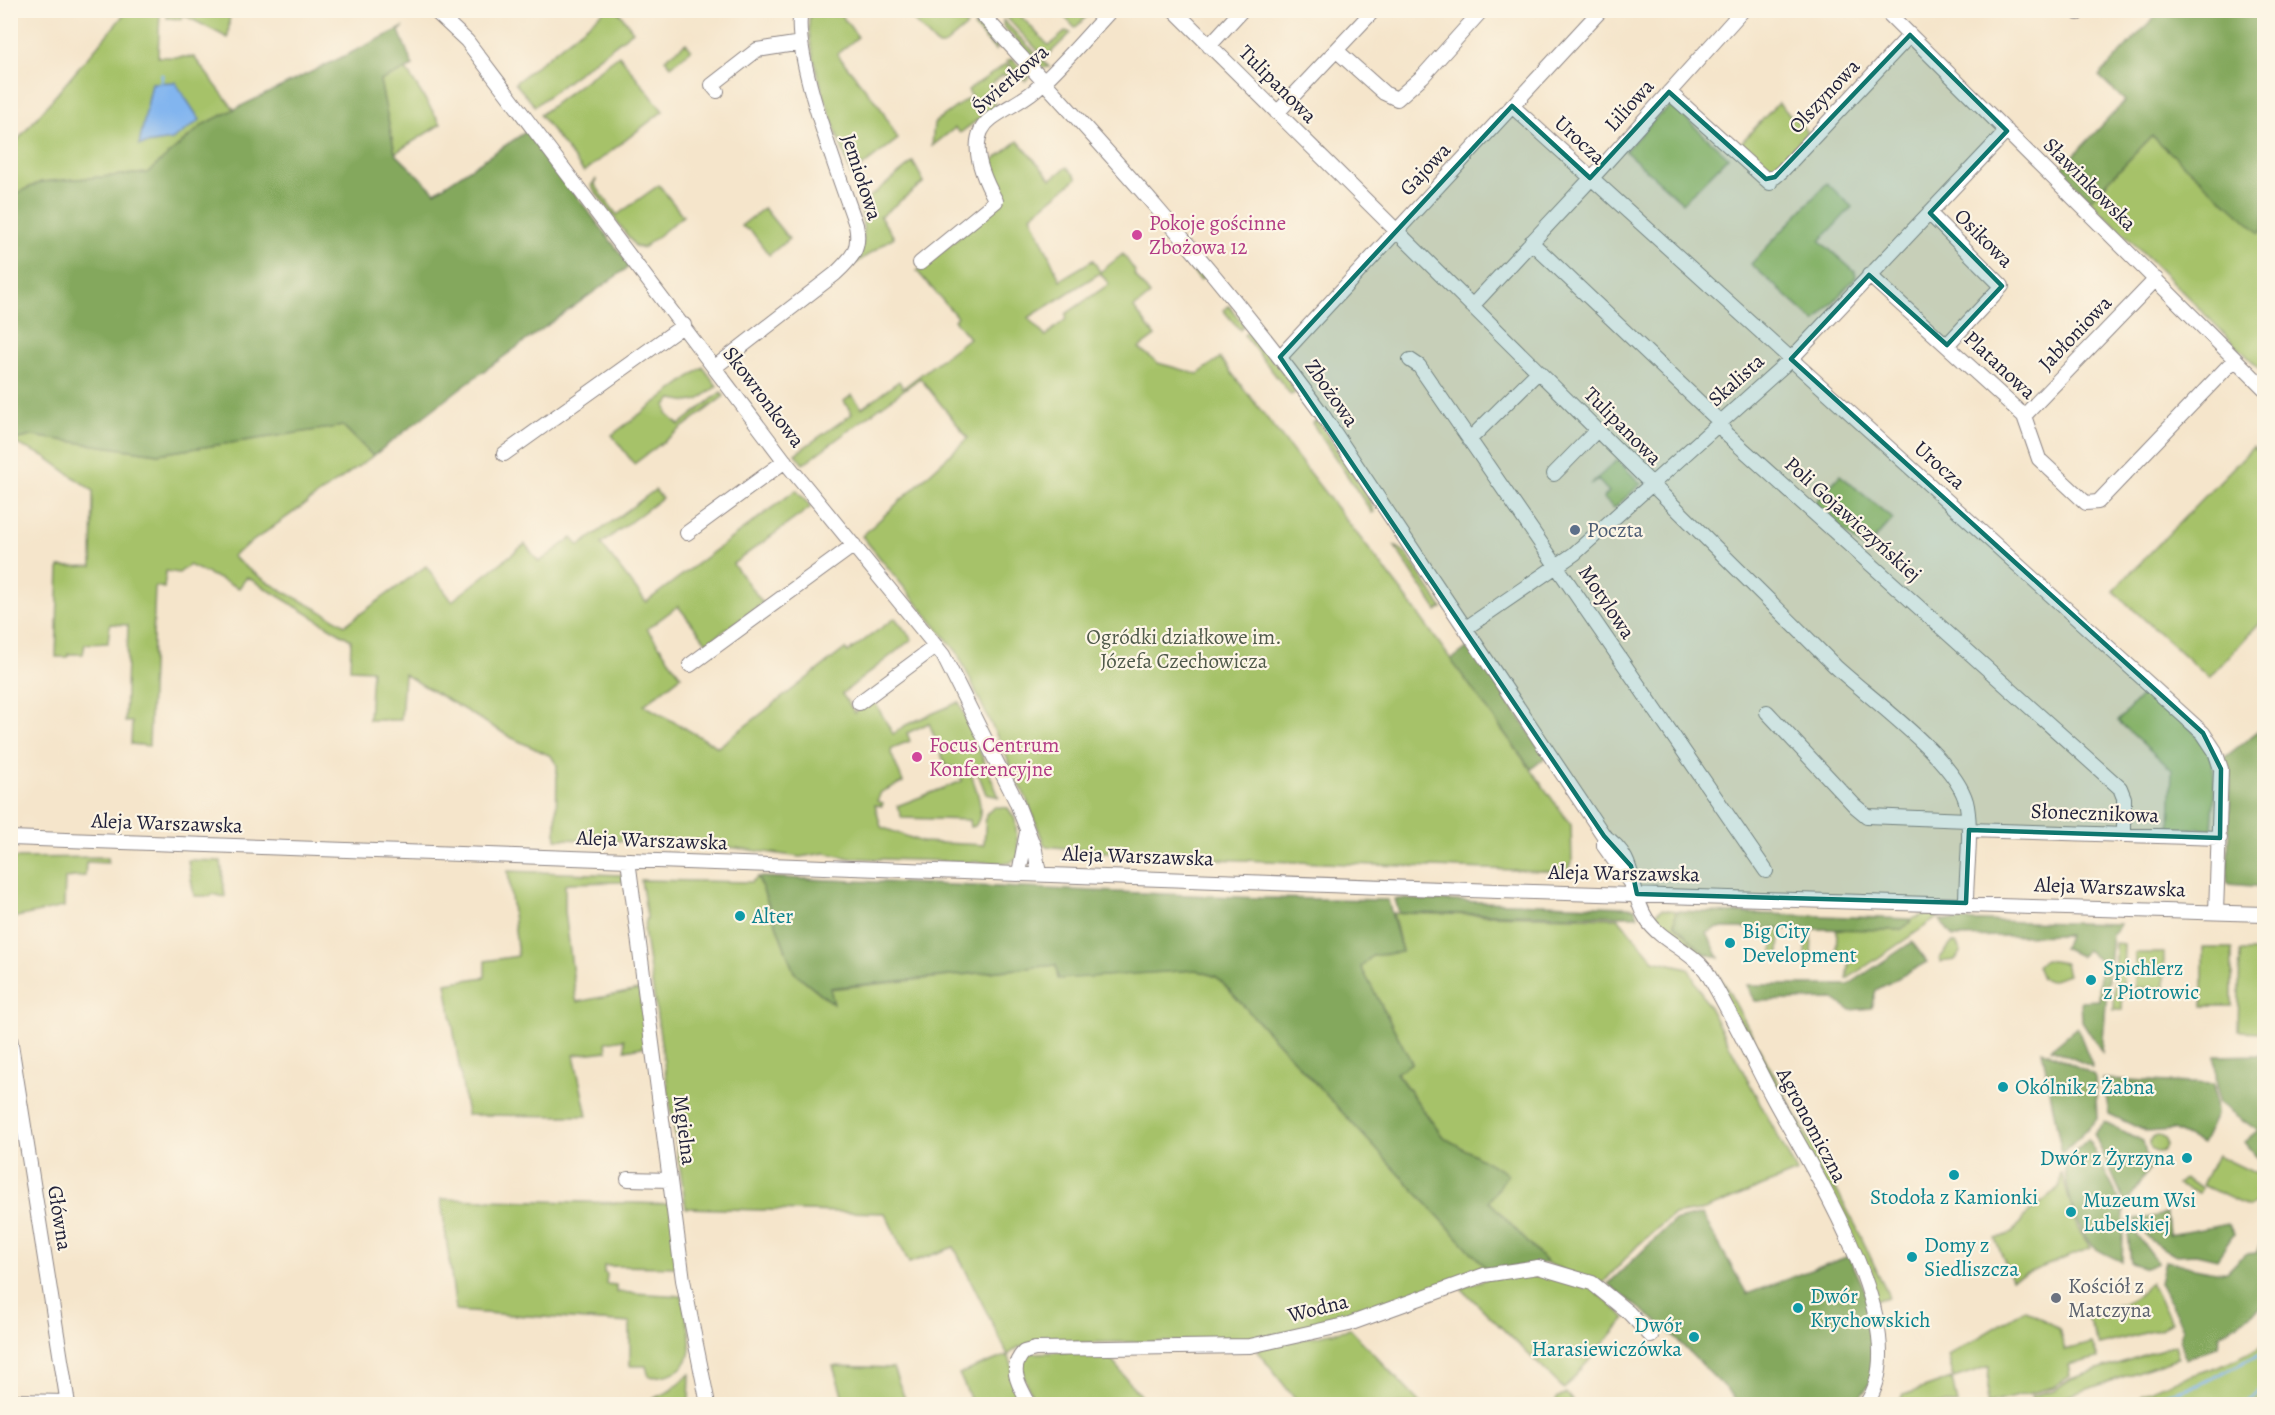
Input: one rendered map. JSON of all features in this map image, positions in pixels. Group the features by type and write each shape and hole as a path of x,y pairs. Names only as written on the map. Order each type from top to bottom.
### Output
{"street":[{"name":"Skowronkowa","path":"434,10 467,41 785,461 936,646 955,676 1016,801 1036,853 1039,874"},
{"name":"Jemiołowa","path":"715,367 851,260 859,238 809,78 801,43 801,10"},
{"name":"Zbożowa","path":"978,10 1091,131 1280,357 1322,414 1466,628 1604,836 1604,846 1637,894"},
{"name":"Świerkowa","path":"920,263 996,201 982,176 978,149 982,129 991,118 1033,92 1111,10"},
{"name":"Tulipanowa","path":"1174,10 1850,681 1932,753 1959,784 1967,804 1966,903"},
{"path":"1209,46 1242,10"},
{"path":"1278,113 1374,10"},
{"path":"1337,51 1384,93 1397,99 1423,76 1482,10"},
{"name":"Gajowa","path":"1280,357 1601,10"},
{"name":"Liliowa","path":"1472,306 1743,10"},
{"name":"Sławinkowska","path":"1885,10 2265,388"},
{"name":"Olszynowa","path":"1669,92 1768,181 1782,171 1910,35"},
{"path":"717,91 712,85 757,50 801,43"},
{"name":"Urocza","path":"1512,106 2196,725 2215,751 2221,769 2216,912"},
{"name":"Skalista","path":"1466,628 1558,567 1791,359 2007,131"},
{"name":"Osikowa","path":"1929,213 2002,286 1947,345"},
{"name":"Poli Gojawiczyńskiej","path":"1531,242 1720,423 1726,434 2120,788 2124,798 2124,834"},
{"name":"Platanowa","path":"1869,275 2024,416 2039,459 2086,503 2098,502 2235,358"},
{"name":"Jabłoniowa","path":"2024,416 2156,279"},
{"path":"504,454 684,325"},
{"name":"Motylowa","path":"1410,360 1419,366 1766,871"},
{"path":"1469,440 1538,372"},
{"path":"1554,474 1597,430"},
{"path":"687,533 785,461"},
{"path":"690,665 854,545"},
{"path":"859,703 936,646"},
{"name":"Słonecznikowa","path":"1767,712 1867,816 1968,825 2220,838"},
{"path":"1019,873 1028,830"},
{"name":"Aleja Warszawska","path":"10,838 2265,914"},
{"name":"Mgielna","path":"628,860 683,1280 708,1404"},
{"name":"Agronomiczna","path":"1637,894 1652,926 1694,958 1706,971 1842,1225 1863,1270 1872,1301 1879,1342 1879,1377 1866,1404"},
{"name":"Główna","path":"10,1038 17,1116 68,1403"},
{"path":"628,1179 670,1180"},
{"name":"Wodna","path":"1029,1404 1015,1374 1018,1358 1024,1352 1059,1348 1250,1346 1349,1324 1484,1275 1538,1267 1592,1283 1629,1312 1652,1336"},
{"path":"10,1401 68,1403"}],"highlighted area":[{"path":"1910,35 2007,131 1930,213 2002,286 1947,345 1869,275 1791,359 2203,733 2221,769 2220,838 1969,830 1966,903 1637,894 1631,866 1604,836 1280,357 1512,106 1590,178 1669,92 1766,179 1775,177"}],"green space":[{"path":"606,10 618,11 633,31 535,106 515,83"},
{"path":"127,11 160,11 158,57 194,57 234,109 147,173 41,182 11,197 11,148"},
{"path":"167,11 230,11 228,38 180,13 182,19 167,18"},
{"path":"811,11 838,11 858,37 837,54 880,107 898,139 851,175 816,67 809,25"},
{"path":"910,11 952,11 967,26 943,46 938,46 911,18"},
{"path":"1016,11 1049,46 1066,31 1071,33 1045,58 1006,17"},
{"path":"1059,11 1092,11 1075,28"},
{"path":"2160,11 2264,11 2264,228 2260,233 2152,136 2090,200 2060,170 2125,101 2099,76"},
{"path":"1003,20 1049,67 1043,68 1003,26"},
{"path":"978,24 998,42 996,51 974,27"},
{"path":"404,27 399,31 413,66 380,81 395,153 435,192 527,131 630,266 463,386 373,456 343,426 158,454 32,436 11,441 10,196 41,182 147,173 204,124"},
{"path":"686,43 691,50 671,66 665,59"},
{"path":"619,55 663,111 584,172 540,115"},
{"path":"1012,59 1029,77 1025,81 1007,61"},
{"path":"1006,64 1014,72 1007,78 1004,74 990,85 987,93 996,106 960,133 955,128 932,146 934,123 971,96 968,90"},
{"path":"405,68 441,124 395,153 380,81"},
{"path":"1778,103 1808,132 1772,171 1766,171 1738,146"},
{"path":"1672,106 1728,157 1683,203 1625,151 1657,117"},
{"path":"2152,136 2260,232 2264,228 2264,373 2090,200"},
{"name":"Ogródki działkowe im. Józefa Czechowicza","path":"1018,141 1051,179 1067,167 1077,178 1031,216 1060,280 1093,260 1100,272 1123,254 1135,271 1134,274 1150,295 1134,308 1155,336 1139,348 1158,363 1198,374 1220,358 1400,589 1571,825 1572,862 1568,872 1155,857 1045,846 1027,800 957,652 862,536 968,438 920,378 803,464 795,454 852,414 844,401 852,395 862,408 899,381 903,388 969,338 954,320 957,317 917,271 1002,202 986,166","holes":["1100,273 1109,284 1066,314 1066,319 1045,336 1028,318"]},
{"path":"913,162 924,182 880,217 894,237 855,264 863,242 860,205"},
{"path":"596,179 595,185 617,215 659,185 683,216 643,248 635,246 591,186"},
{"path":"1827,183 1852,207 1820,241 1855,272 1856,277 1815,322 1751,264"},
{"path":"764,208 789,239 769,255 752,232 741,226"},
{"path":"1171,238 1204,277 1200,280 1168,241"},
{"path":"1229,306 1244,325 1240,330 1223,310"},
{"path":"1248,332 1287,377 1295,393 1291,395 1244,335"},
{"path":"703,367 717,386 698,400 689,402 672,399 666,405 667,414 679,425 721,392 724,396 634,464 612,435"},
{"path":"1317,420 1368,497 1374,512 1372,513 1312,423"},
{"path":"343,426 373,456 232,556 272,585 345,625 426,566 452,601 525,544 539,562 572,538 579,546 655,490 662,498 601,544 646,602 796,490 811,507 733,564 763,603 707,643 678,606 647,629 681,676 644,705 718,747 845,649 848,652 895,618 912,639 842,694 855,713 873,699 893,734 906,725 959,702 999,797 986,794 979,776 973,770 946,766 929,723 907,733 910,741 892,748 891,753 903,782 881,792 877,801 883,803 882,806 875,805 881,827 922,842 984,845 986,814 995,807 1008,808 1015,819 1019,856 1010,863 850,858 825,853 800,857 700,843 556,839 557,765 551,756 512,738 404,674 401,720 369,720 372,670 350,669 351,640 247,577 239,588 189,565 179,573 166,571 164,588 155,586 149,746 131,744 132,722 125,722 128,625 110,624 108,643 85,644 83,654 56,657 59,567 92,566 93,491 44,456 10,441 32,436 158,454"},
{"path":"2253,447 2264,458 2264,618 2209,678 2113,591"},
{"path":"1617,460 1641,484 1614,508 1603,498 1609,492 1598,480 1590,485"},
{"path":"1840,475 1893,519 1865,550 1814,504"},
{"path":"1394,545 1407,555 1442,608 1437,611"},
{"path":"1471,645 1546,757 1531,769 1451,660"},
{"path":"2146,691 2196,734 2210,756 2214,783 2212,829 2170,828 2172,770 2118,721"},
{"path":"2262,728 2264,729 2264,887 2227,884 2231,771 2224,758"},
{"path":"960,776 972,777 980,802 980,815 975,826 970,827 969,820 902,818 897,806 962,781"},
{"path":"108,857 108,863 86,862 85,876 65,878 64,907 12,918 11,929 11,858"},
{"path":"188,860 221,861 225,897 212,894 211,896 194,896"},
{"path":"508,871 622,875 624,882 565,885 565,911 577,1002 639,990 648,1046 625,1050 624,1039 606,1042 607,1051 574,1055 587,1116 467,1115 446,983 485,977 485,961 518,956"},
{"path":"758,877 794,972 833,1004 829,989 1056,965 1058,978 1196,970 1217,977 1488,1270 1347,1319 1245,1341 1034,1343 1019,1347 1008,1355 954,1247 909,1263 885,1213 686,1208 644,930 647,917 641,880 751,882"},
{"path":"758,877 1259,898 1388,900 1402,952 1372,956 1361,967 1412,1063 1396,1073 1443,1137 1508,1174 1489,1201 1547,1263 1488,1270 1217,977 1196,970 1058,979 1056,965 830,988 834,1004 794,972"},
{"path":"1395,899 1627,907 1635,908 1638,916 1399,913"},
{"path":"1662,909 1676,911 1674,924 1694,940 1707,959 1704,961 1655,917"},
{"path":"1676,911 1911,919 1910,923 1900,930 1716,928 1707,933 1719,958 1704,953 1674,924"},
{"path":"1393,913 1618,918 1654,960 1688,968 1797,1172 1705,1210 1673,1215 1637,1246 1600,1286 1547,1263 1489,1201 1507,1174 1443,1137 1396,1072 1412,1063 1361,967 1372,956 1402,951"},
{"path":"1923,915 1940,916 1847,979 1850,959 1836,960 1837,929 1900,930 1910,923 1911,919"},
{"path":"1940,920 2120,924 2115,933 2112,933 2102,1052 2082,1021 2081,1001 2099,1000 2100,961 2087,950 2080,956 2063,948 2068,935 1953,937"},
{"path":"1774,928 1780,928 1779,958 1773,958"},
{"path":"1806,928 1812,929 1811,959 1805,959"},
{"path":"1912,942 1927,962 1876,990 1871,1008 1850,1010 1834,999 1755,1001 1747,985 1848,985"},
{"path":"1952,943 1956,943 1961,952 1955,960 1940,962 1940,958"},
{"path":"2115,943 2124,944 2122,1010 2114,1010"},
{"path":"2203,948 2232,948 2232,1006 2203,1006"},
{"path":"2240,951 2264,951 2264,1032 2238,1031"},
{"path":"2135,953 2164,953 2164,988 2135,988"},
{"path":"2045,960 2065,963 2068,975 2050,981 2042,978 2037,966"},
{"path":"1708,963 1724,983 1857,1228 1889,1297 1873,1301 1863,1271 1702,965"},
{"path":"2077,1027 2093,1067 2051,1049"},
{"path":"2042,1050 2095,1075 2097,1119 2062,1154"},
{"path":"2264,1055 2264,1165 2245,1142 2258,1131 2218,1102 2215,1056"},
{"path":"2103,1079 2214,1084 2216,1115 2202,1144 2173,1130 2147,1132 2109,1114"},
{"path":"2105,1122 2143,1141 2146,1155 2153,1162 2126,1205 2094,1134"},
{"path":"2155,1136 2161,1136 2166,1144 2164,1150 2155,1152 2150,1147 2150,1141"},
{"path":"2088,1139 2124,1209 2122,1262 2093,1246 2081,1229 2072,1206 2065,1161"},
{"path":"2217,1155 2261,1176 2264,1183 2264,1197 2249,1207 2202,1185"},
{"path":"2061,1172 2078,1229 2091,1248 2012,1279 1995,1239 2013,1233 2024,1217 2059,1188"},
{"path":"2184,1179 2202,1188 2199,1193 2177,1185"},
{"path":"441,1199 670,1204 679,1267 604,1266 604,1273 607,1274 606,1284 616,1285 616,1292 682,1296 690,1339 687,1361 679,1369 667,1375 649,1377 646,1366 630,1366 630,1323 456,1311"},
{"path":"1702,1214 1747,1294 1849,1256 1869,1299 1874,1358 1873,1378 1856,1404 1741,1404 1663,1326 1608,1284 1674,1221"},
{"path":"2167,1214 2169,1235 2228,1224 2234,1234 2217,1259 2196,1254 2174,1255 2151,1241 2135,1220"},
{"path":"2127,1222 2158,1263 2146,1268 2131,1263"},
{"path":"2264,1236 2264,1305 2220,1335 2218,1346 2185,1359 2180,1338 2183,1329 2160,1283 2165,1261 2205,1270 2227,1272 2245,1254 2256,1253"},
{"path":"1539,1271 1591,1287 1626,1318 1564,1389 1461,1288 1486,1279"},
{"path":"2151,1282 2171,1322 2160,1329 2099,1345 2085,1312 2122,1304 2138,1296"},
{"path":"2025,1309 2059,1329 2065,1350 2092,1343 2098,1358 2068,1365 2070,1376 2054,1387 1987,1404 1989,1366 1954,1378 1948,1356"},
{"path":"1350,1329 1421,1404 1299,1404 1258,1352 1260,1348"},
{"path":"2264,1343 2264,1394 2255,1404 2138,1404 2141,1395 2236,1359"},
{"path":"2175,1345 2178,1358 2050,1402 2037,1404 2030,1396 2054,1390 2071,1379"},
{"path":"1104,1351 1147,1404 1035,1404 1021,1369 1028,1353"},
{"path":"1008,1355 1028,1404 973,1404 959,1374"},
{"path":"833,1366 893,1368 907,1404 845,1404"},
{"path":"690,1374 689,1404 654,1402 653,1399 671,1390"},
{"path":"1952,1378 1957,1404 1896,1404 1904,1395"},
{"path":"1566,1393 1575,1404 1554,1404 1558,1397"}],"water":[{"path":"175,82 200,120 172,140 139,145 152,83"}],"waterway":[{"path":"161,82 162,75"},
{"path":"2144,1404 2152,1398 2198,1385 2264,1352"},
{"path":"2246,1404 2264,1386"}],"place":[{"name":"Pokoje gościnne Zbożowa 12","path":"1137,235"},
{"name":"Poczta","path":"1575,530"},
{"name":"Focus Centrum Konferencyjne","path":"917,757"},
{"name":"Alter","path":"740,916"},
{"name":"Big City Development","path":"1730,943"},
{"name":"Spichlerz z Piotrowic","path":"2091,980"},
{"name":"Okólnik z Żabna","path":"2003,1087"},
{"name":"Dwór z Żyrzyna","path":"2187,1158"},
{"name":"Stodoła z Kamionki","path":"1954,1175"},
{"name":"Muzeum Wsi Lubelskiej","path":"2071,1212"},
{"name":"Domy z Siedliszcza","path":"1912,1257"},
{"name":"Kościół z Matczyna","path":"2056,1298"},
{"name":"Dwór Krychowskich","path":"1798,1308"},
{"name":"Dwór Harasiewiczówka","path":"1694,1337"}]}
